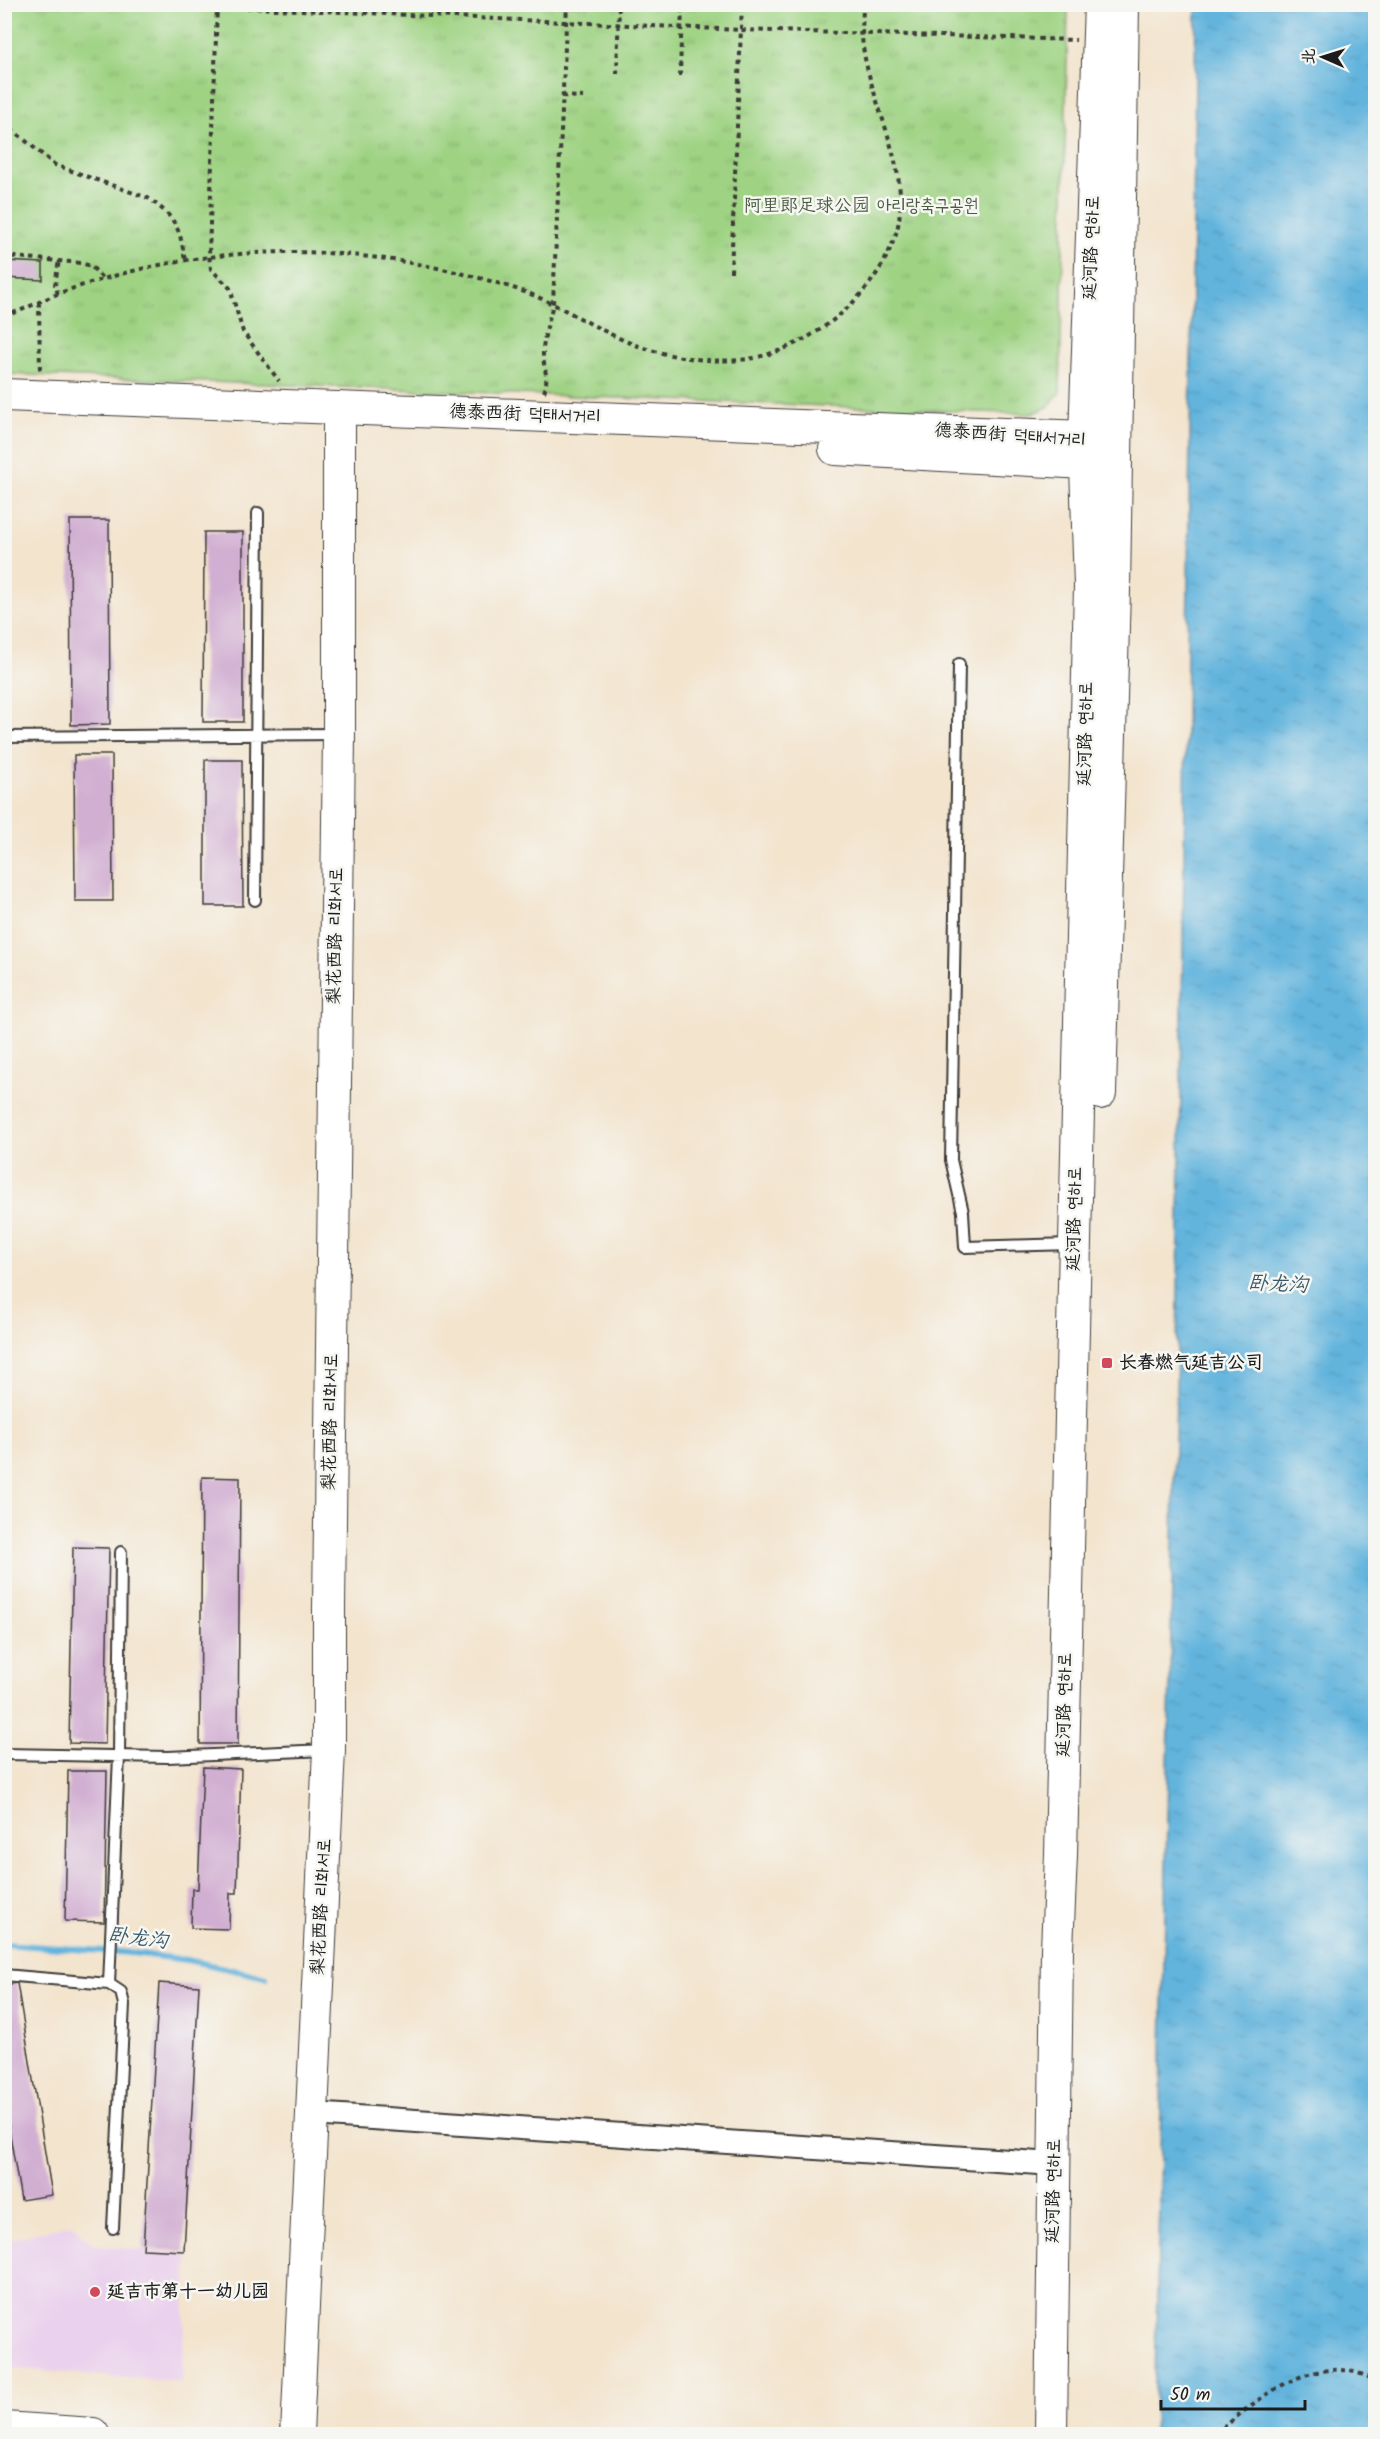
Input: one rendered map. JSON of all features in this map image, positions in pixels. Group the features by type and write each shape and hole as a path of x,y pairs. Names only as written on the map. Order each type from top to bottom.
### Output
{"main road":[{"name":"延河路 연하로","path":"1051,2434 1057,1949 1089,597 1085,450 1100,4"},
{"name":"延河路 연하로","path":"1073,2434 1076,1951 1116,451 1123,4"},
{"name":"德泰西街 덕태서거리","path":"4,395 339,417 1116,451"},
{"name":"德泰西街 덕태서거리","path":"4,413 339,417"},
{"name":"梨花西路 리화서로","path":"297,2434 329,1750 339,734 339,417"},
{"path":"4,2428 93,2434"}],"street":[{"path":"312,2114 1054,2164"}],"lane":[{"path":"255,900 258,513"},
{"path":"959,664 951,1160 963,1212 965,1247 1075,1244"},
{"path":"4,737 339,734"},
{"path":"109,1984 119,1756 122,1552"},
{"path":"4,1754 168,1757 329,1750"},
{"path":"4,1975 109,1984 121,1992 124,2004 112,2228"}],"path":[{"path":"166,4 741,30 1077,40"},
{"path":"541,401 548,375 543,362 544,338 554,303 567,4"},
{"path":"617,74 619,4"},
{"path":"680,76 682,4"},
{"path":"731,272 742,4"},
{"path":"4,316 103,279 208,256 302,253 377,258 492,282 554,303 587,323 658,352 724,360 749,358 772,352 815,331 840,315 856,301 873,280 889,254 898,226 899,198 896,165 868,72 862,34 863,4"},
{"path":"216,6 208,256 211,269 230,288 243,332 281,382"},
{"path":"562,96 583,97"},
{"path":"4,123 55,165 148,198 160,207 173,218 178,228 185,261"},
{"path":"4,256 59,260 91,266 103,279"},
{"path":"58,294 55,285 59,260"},
{"path":"39,302 40,381"},
{"path":"1216,2434 1240,2414 1290,2380 1311,2371 1341,2369 1363,2374 1376,2381"}],"shaded area":[{"name":"延吉市第十一幼儿园","path":"71,2224 89,2241 99,2246 188,2254 181,2382 5,2368 5,2241"}],"green space":[{"name":"阿里郎足球公园 아리랑축구공원","path":"5,5 1068,5 1060,392 1048,407 1032,414 5,374"}],"water":[{"path":"1196,5 1375,5 1375,2434 1154,2434 1178,1296"}],"building":[{"path":"4,261 43,263 43,280 4,278"},
{"path":"70,520 109,520 110,724 71,725"},
{"path":"204,532 243,532 243,722 203,722"},
{"path":"74,755 112,755 113,901 75,901"},
{"path":"205,760 242,760 243,906 205,906"},
{"path":"202,1477 240,1478 238,1744 200,1744"},
{"path":"73,1547 109,1548 105,1744 69,1743"},
{"path":"203,1767 241,1769 237,1893 230,1893 229,1929 191,1928 192,1889 198,1889"},
{"path":"68,1771 107,1771 104,1922 65,1921"},
{"path":"17,1983 52,2195 21,2200 4,2099 4,1985"},
{"path":"159,1983 199,1986 184,2251 143,2249"}],"waterway":[{"name":"卧龙沟","path":"4,1944 132,1953 187,1960 266,1977"}],"place":[{"name":"长春燃气延吉公司","path":"1107,1363"},
{"name":"延吉市第十一幼儿园","path":"95,2292"}]}
